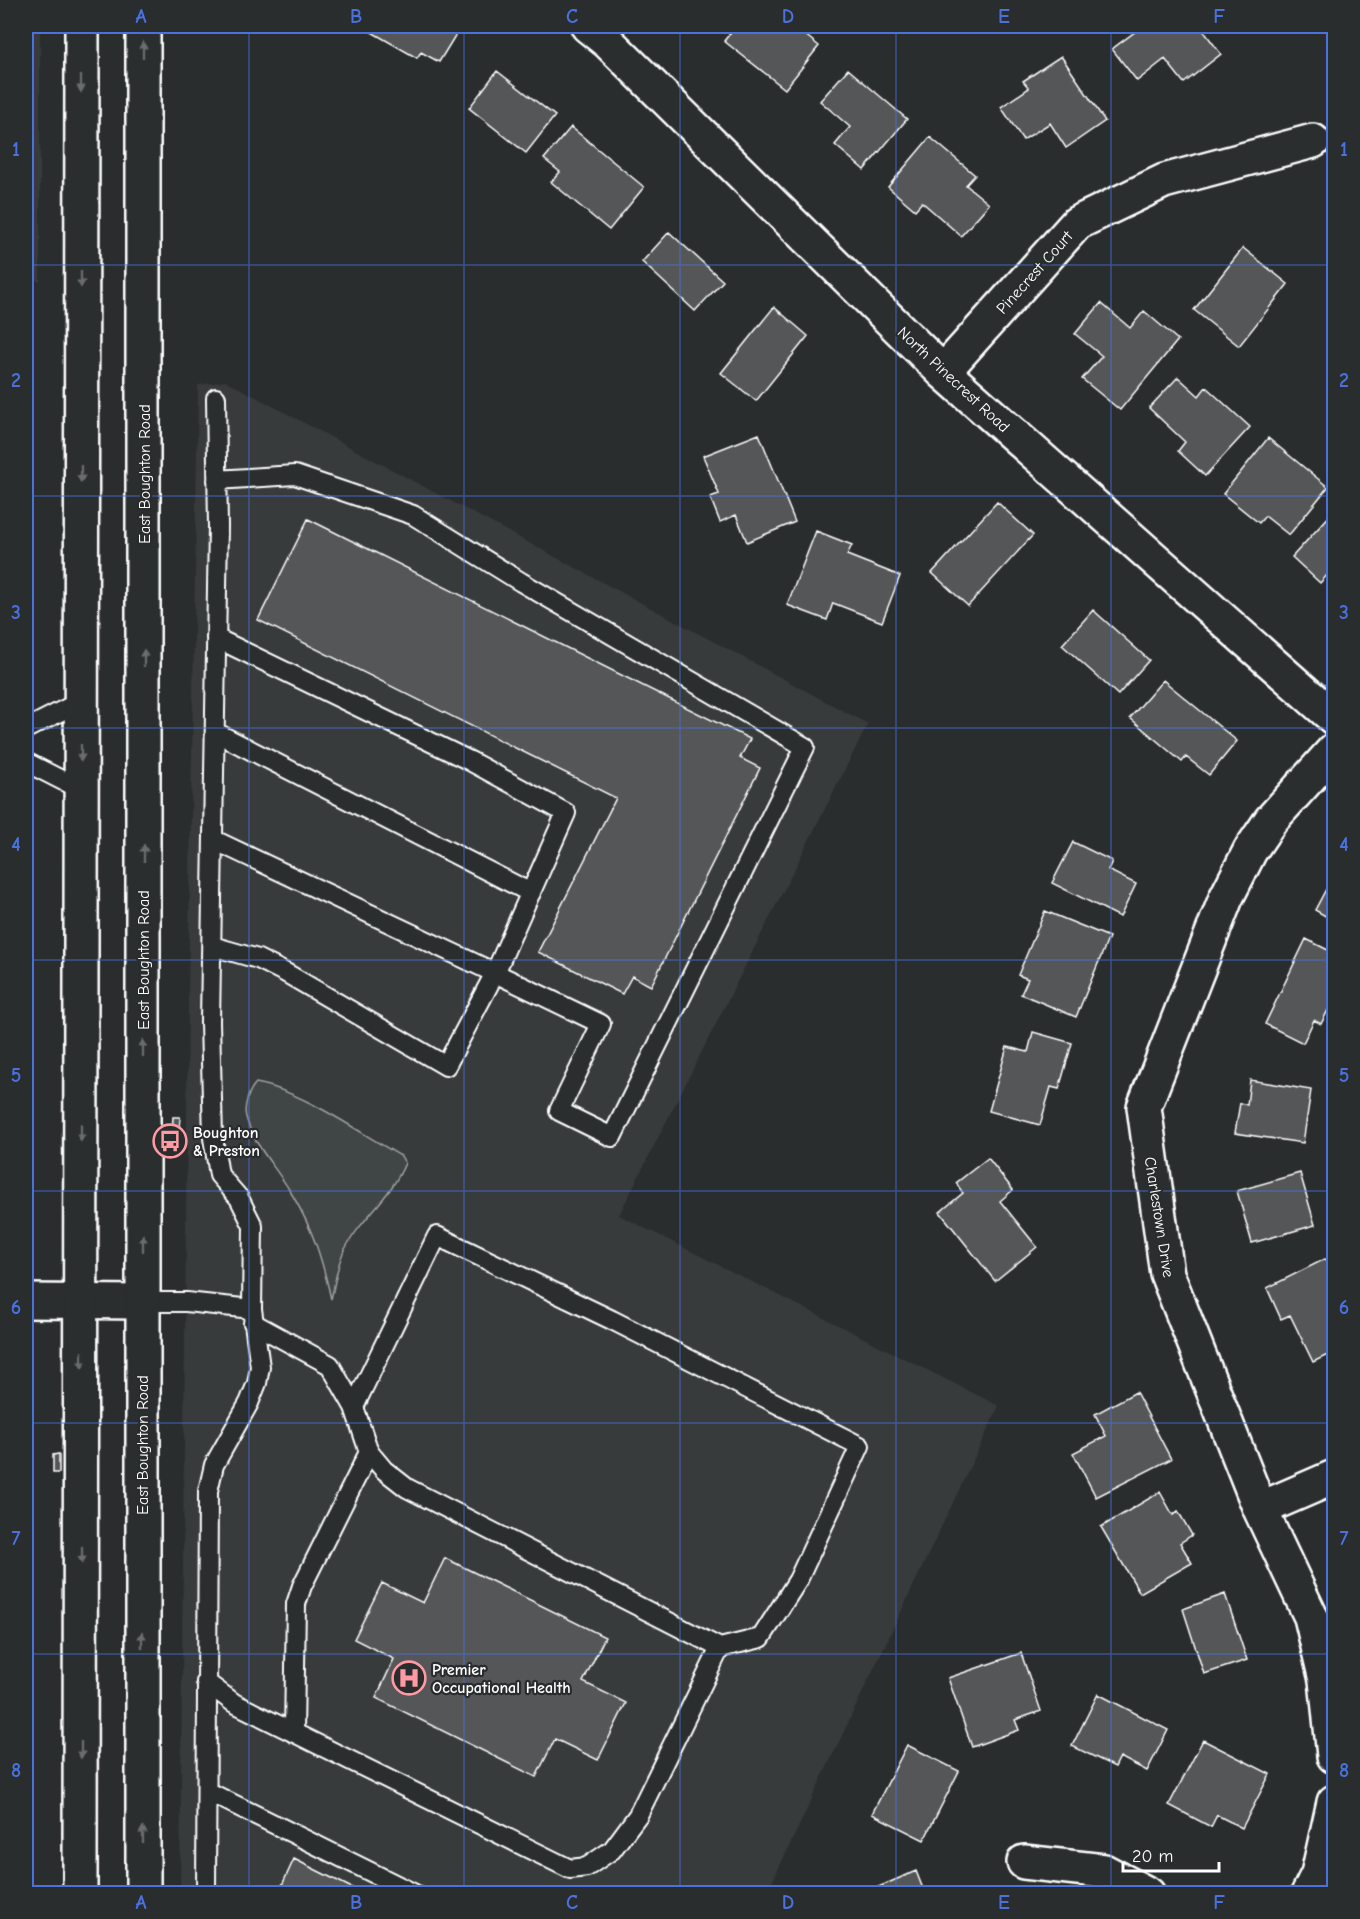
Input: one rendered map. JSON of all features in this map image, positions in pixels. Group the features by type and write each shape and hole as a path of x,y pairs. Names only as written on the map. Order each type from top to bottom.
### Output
{"main road":[{"path":"80,1893 82,26"},
{"name":"East Boughton Road","path":"143,26 143,1893"},
{"name":"North Pinecrest Road","path":"588,26 608,42 943,372 1335,718"},
{"name":"Pinecrest Court","path":"943,372 1077,223 1164,182 1313,141"},
{"name":"Charlestown Drive","path":"1334,1749 1326,1680 1311,1617 1260,1509 1167,1274 1144,1107 1226,898 1250,851 1270,820 1335,750"},
{"path":"26,1301 142,1302"},
{"path":"1260,1509 1335,1477"},
{"path":"1308,1893 1318,1874 1335,1802"},
{"path":"1024,1862 1104,1871 1148,1893"}],"lane":[{"path":"206,1893 208,1491 214,1465 257,1383 260,1367 253,1316 253,1226 239,1198 219,1175 213,1138 216,398"},
{"path":"214,840 601,1024 559,1111 612,1137 806,747 521,582 413,515 295,475 217,480"},
{"path":"212,946 258,959 286,973 446,1066 495,973 566,813 470,761 216,638"},
{"path":"26,729 81,701"},
{"path":"216,732 531,893"},
{"path":"26,762 81,790"},
{"path":"142,1302 186,1302 253,1316 330,1365 354,1407 369,1452 384,1470 407,1488 720,1647 761,1638 798,1580 860,1446 612,1320 437,1236 354,1407"},
{"path":"294,1733 296,1604 302,1586 369,1452"},
{"path":"206,1682 234,1703 570,1869 586,1867 612,1850 638,1815 720,1647"},
{"path":"207,1791 415,1893"}],"shaded area":[{"path":"26,26 40,26 40,282 26,275"},
{"path":"226,381 868,724 619,1215 999,1406 767,1893 180,1894 188,998 198,385"},
{"path":"256,1083 274,1087 330,1114 401,1156 405,1163 392,1187 357,1230 343,1253 331,1299 321,1258 307,1222 287,1186 260,1148 246,1117 246,1104"}],"building":[{"path":"361,26 461,26 439,62 421,52 417,58"},
{"path":"736,26 794,26 819,46 785,89 724,41"},
{"path":"1143,26 1200,26 1221,54 1184,83 1165,59 1137,81 1112,49"},
{"path":"1061,56 1105,121 1066,148 1050,123 1023,140 1001,107 1029,88 1023,81"},
{"path":"848,69 907,119 864,170 835,145 850,127 820,101"},
{"path":"497,71 555,116 526,153 469,108"},
{"path":"571,127 644,187 609,230 551,182 560,172 544,159"},
{"path":"930,137 975,175 966,185 989,204 961,236 922,202 915,210 888,187"},
{"path":"669,232 723,281 695,311 642,262"},
{"path":"1243,248 1288,284 1239,346 1194,310"},
{"path":"1101,303 1130,328 1144,311 1178,340 1120,410 1082,379 1102,356 1075,334"},
{"path":"774,307 808,336 756,401 721,373"},
{"path":"1178,377 1199,396 1206,387 1250,427 1205,476 1178,451 1185,442 1149,408"},
{"path":"759,434 795,522 747,542 736,515 720,522 710,497 719,494 703,456"},
{"path":"1268,438 1328,487 1289,535 1265,516 1259,523 1223,494"},
{"path":"997,502 1033,535 968,606 932,573"},
{"path":"1334,511 1334,580 1328,574 1320,583 1292,557"},
{"path":"308,519 750,739 740,758 760,768 651,986 632,976 622,994 538,952 616,798 258,620"},
{"path":"816,531 852,545 847,555 900,576 882,622 833,603 827,620 787,605"},
{"path":"1093,610 1149,660 1118,695 1062,645"},
{"path":"1163,680 1237,741 1209,775 1186,757 1182,762 1130,718"},
{"path":"1073,842 1112,861 1108,870 1136,884 1120,917 1052,883"},
{"path":"1334,874 1334,921 1315,910"},
{"path":"1045,911 1109,937 1076,1017 1021,994 1028,979 1018,975"},
{"path":"1306,939 1334,953 1334,998 1321,1024 1314,1020 1303,1043 1265,1024"},
{"path":"1033,1032 1072,1043 1059,1089 1051,1087 1040,1125 989,1111 1007,1047 1028,1052"},
{"path":"1250,1080 1311,1090 1303,1143 1235,1133 1240,1103 1247,1105"},
{"path":"173,1117 180,1117 179,1134 172,1133"},
{"path":"988,1158 1013,1190 1000,1201 1037,1247 995,1281 940,1212 963,1193 956,1183"},
{"path":"1300,1173 1315,1225 1252,1243 1237,1191"},
{"path":"1325,1259 1334,1279 1334,1352 1313,1362 1290,1315 1281,1319 1267,1288"},
{"path":"1136,1392 1171,1459 1096,1497 1073,1453 1106,1436 1095,1414"},
{"path":"59,1454 59,1473 53,1473 53,1455"},
{"path":"1160,1492 1173,1515 1178,1511 1192,1535 1180,1543 1192,1563 1140,1593 1101,1527"},
{"path":"445,1558 605,1637 583,1682 626,1703 598,1760 555,1739 536,1777 376,1698 394,1659 354,1639 382,1583 423,1603"},
{"path":"1225,1594 1247,1660 1204,1674 1183,1609"},
{"path":"1021,1653 1041,1711 1015,1720 1019,1730 972,1747 948,1678"},
{"path":"1098,1694 1168,1730 1147,1771 1120,1757 1115,1767 1072,1746"},
{"path":"1203,1740 1270,1774 1242,1828 1217,1815 1211,1827 1169,1805"},
{"path":"907,1745 959,1771 924,1840 872,1814"},
{"path":"294,1859 364,1894 278,1894"},
{"path":"916,1871 925,1894 862,1894"}],"place":[{"name":"Boughton & Preston","path":"170,1141"},
{"name":"Premier Occupational Health","path":"409,1678"}]}
